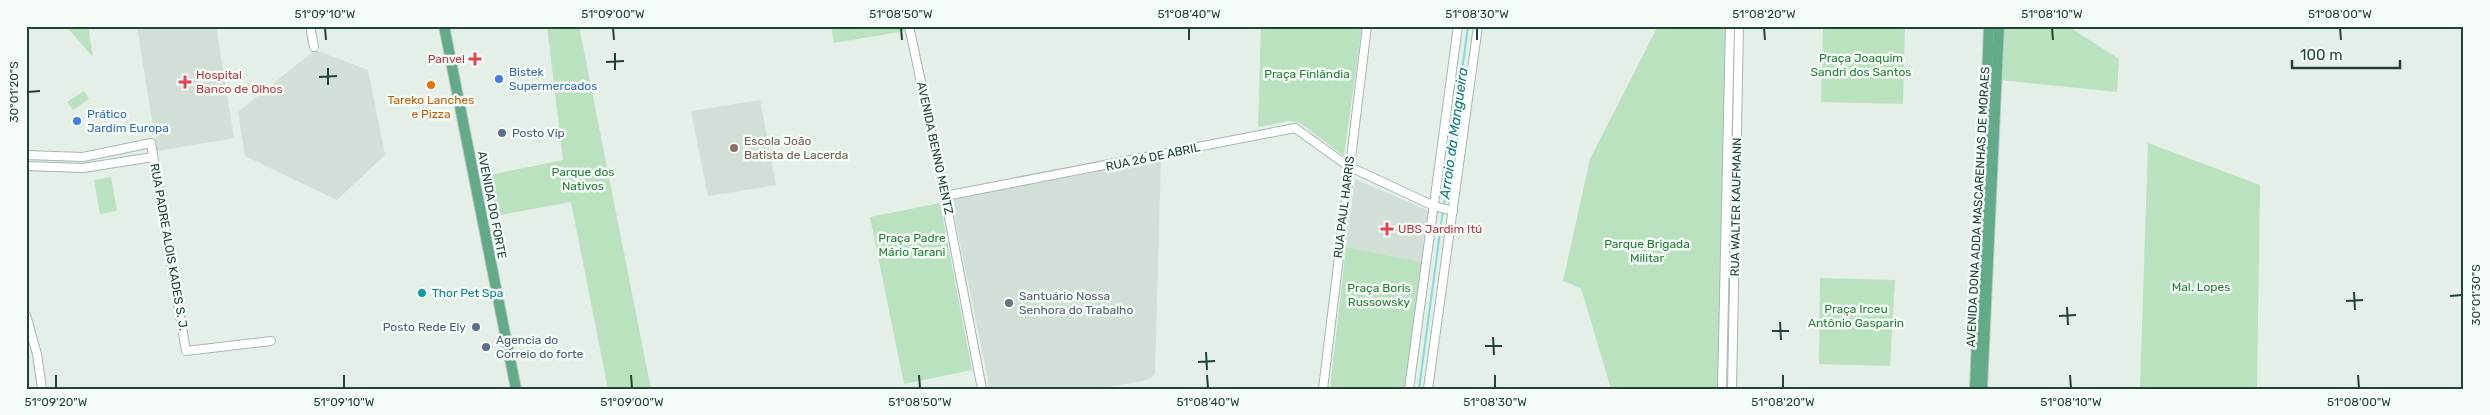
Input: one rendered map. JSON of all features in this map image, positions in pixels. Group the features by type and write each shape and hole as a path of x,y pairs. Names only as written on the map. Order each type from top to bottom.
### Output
{"main road":[{"name":"AVENIDA DO FORTE","path":"444,26 516,389"},
{"name":"AVENIDA DONA ADDA MASCARENHAS DE MORAES","path":"1975,389 1989,26"},
{"name":"AVENIDA DONA ADDA MASCARENHAS DE MORAES","path":"1982,389 1999,26"}],"street":[{"path":"310,26 314,47"},
{"name":"AVENIDA BENNO MENTZ","path":"909,26 945,196 982,389"},
{"name":"RUA PAUL HARRIS","path":"1323,389 1366,26"},
{"path":"1428,389 1458,26"},
{"path":"1409,389 1478,26"},
{"name":"RUA WALTER KAUFMANN","path":"1722,389 1730,26"},
{"name":"RUA WALTER KAUFMANN","path":"1732,389 1739,26"},
{"name":"RUA 26 DE ABRIL","path":"945,196 1096,168 1291,128 1299,128 1348,166 1443,208"},
{"name":"RUA PADRE ALOIS KADES S. J.","path":"113,151 152,143 186,351 270,341"},
{"path":"26,155 83,157 113,151 115,164"},
{"path":"26,166 83,168 153,157"},
{"path":"26,315 37,354 42,389"}],"shaded area":[{"name":"Hospital Banco de Olhos","path":"137,26 216,26 234,138 157,151"},
{"path":"315,50 368,70 385,155 337,200 245,156 238,112"},
{"name":"Escola João Batista de Lacerda","path":"760,100 776,185 708,196 691,111"},
{"path":"1161,159 1155,374 1143,381 1097,389 990,389 951,199"},
{"name":"UBS Jardim Itú","path":"1355,179 1429,211 1422,262 1346,247"}],"green space":[{"path":"66,26 88,26 93,57"},
{"name":"Parque dos Nativos","path":"547,26 579,26 651,389 608,389 571,202 489,217 480,177 563,160"},
{"path":"831,26 904,26 905,31 834,43"},
{"name":"Praça Finlândia","path":"1261,26 1362,26 1344,156 1300,123 1289,121 1258,127"},
{"name":"Parque Brigada Militar","path":"1658,26 1727,26 1720,389 1611,389 1581,288 1563,281 1590,159"},
{"name":"Praça Joaquim Sandri dos Santos","path":"1823,26 1905,26 1903,104 1821,102"},
{"path":"2002,26 2068,26 2119,59 2117,92 2000,80"},
{"path":"84,91 89,99 73,110 67,102"},
{"name":"Mal. Lopes","path":"2148,143 2260,185 2257,389 2140,389"},
{"path":"111,177 117,211 100,214 94,180"},
{"name":"Praça Padre Mário Tarani","path":"940,203 972,370 904,384 870,217"},
{"name":"Praça Boris Russowsky","path":"1346,247 1422,262 1406,389 1330,389"},
{"name":"Praça Irceu Antônio Gasparin","path":"1820,278 1895,280 1890,366 1819,364"}],"waterway":[{"name":"Arroio da Mangueira","path":"1444,206 1468,26"},
{"name":"Arroio da Mangueira","path":"1419,389 1443,210"}],"place":[{"name":"Panvel","path":"475,59"},
{"name":"Bistek Supermercados","path":"499,79"},
{"name":"Hospital Banco de Olhos","path":"185,82"},
{"name":"Tareko Lanches e Pizza","path":"431,85"},
{"name":"Prático Jardim Europa","path":"77,121"},
{"name":"Posto Vip","path":"502,133"},
{"name":"Escola João Batista de Lacerda","path":"734,148"},
{"name":"UBS Jardim Itú","path":"1387,229"},
{"name":"Thor Pet Spa","path":"422,293"},
{"name":"Santuário Nossa Senhora do Trabalho","path":"1009,303"},
{"name":"Posto Rede Ely","path":"476,327"},
{"name":"Agencia do Correio do forte","path":"486,347"}]}
